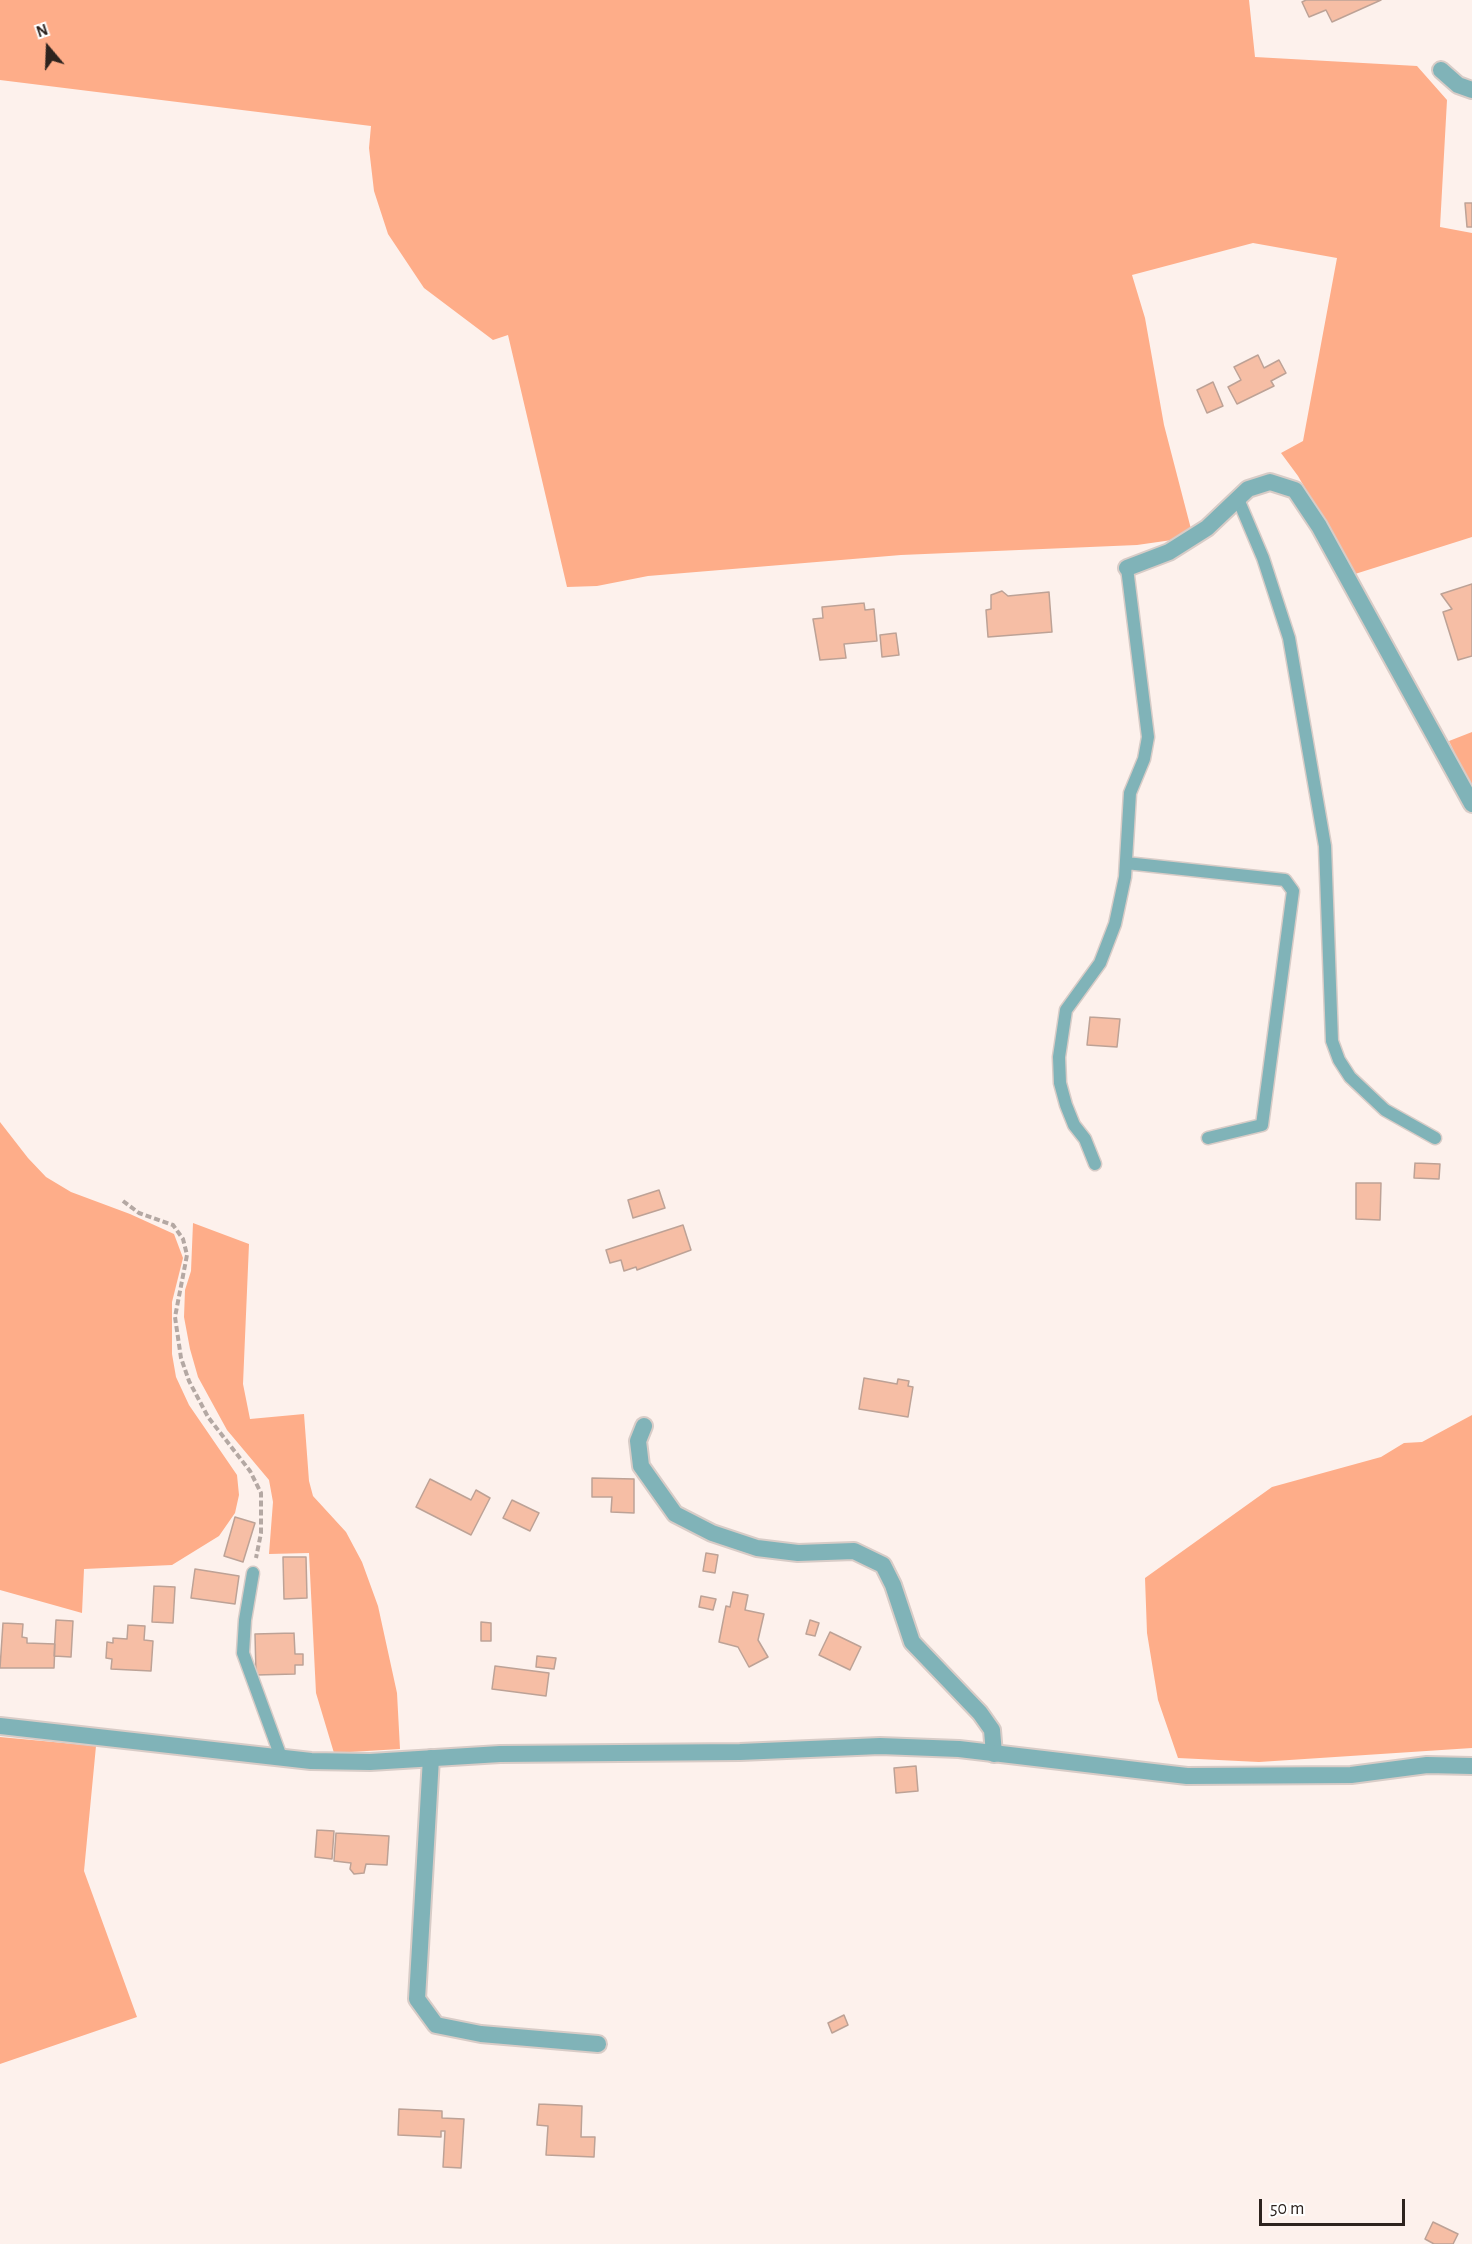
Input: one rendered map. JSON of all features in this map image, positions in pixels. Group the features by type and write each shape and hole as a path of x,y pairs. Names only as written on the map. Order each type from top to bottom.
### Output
{"street":[{"path":"1442,70 1458,85 1472,90"},
{"path":"1127,568 1168,552 1207,528 1248,489 1270,482 1294,490 1319,526 1472,804"},
{"path":"644,1426 638,1442 641,1466 675,1514 712,1533 757,1548 798,1553 854,1551 883,1565 893,1585 912,1642 980,1713 992,1730 994,1754"},
{"path":"0,1726 311,1761 370,1762 500,1754 740,1752 880,1746 959,1749 1186,1776 1340,1775 1427,1765 1472,1766"},
{"path":"430,1758 417,1999 436,2025 481,2034 598,2044"}],"lane":[{"path":"1238,499 1263,558 1289,638 1325,846 1332,1041 1339,1060 1350,1077 1385,1110 1434,1138"},
{"path":"1095,1164 1085,1139 1074,1125 1063,1094 1059,1057 1060,1034 1066,1010 1100,963 1115,924 1126,863 1130,793 1144,759 1148,737 1127,568"},
{"path":"1126,863 1285,880 1293,891 1262,1125 1208,1138"},
{"path":"253,1573 245,1620 243,1653 280,1757"}],"path":[{"path":"123,1201 139,1213 173,1225 183,1239 187,1255 175,1317 182,1358 189,1381 208,1417 250,1471 261,1493 261,1533 253,1573"}],"shaded area":[{"path":"0,0 1249,0 1255,57 1417,66 1447,100 1440,227 1472,233 1472,537 1355,574 1298,476 1281,453 1303,441 1337,258 1253,243 1132,275 1145,318 1164,425 1191,529 1172,540 1137,545 901,555 648,576 597,586 567,587 508,335 493,340 424,288 388,234 374,191 369,148 371,126 0,80"},
{"path":"1472,732 1472,790 1449,741"},
{"path":"0,1122 46,1177 71,1192 130,1214 174,1234 183,1258 172,1302 172,1354 176,1377 189,1405 237,1475 239,1495 235,1513 219,1536 172,1565 84,1569 82,1613 0,1590"},
{"path":"193,1223 249,1244 243,1384 250,1419 304,1414 309,1481 313,1496 346,1532 362,1562 378,1606 397,1693 400,1749 334,1753 316,1693 309,1553 269,1554 273,1502 269,1480 227,1430 198,1377 190,1349 184,1317 185,1290 191,1271"},
{"path":"1472,1415 1472,1748 1259,1762 1178,1758 1158,1700 1147,1633 1145,1578 1272,1487 1381,1457 1404,1443 1422,1442"},
{"path":"0,1737 96,1746 84,1871 137,2017 0,2064"}],"building":[{"path":"1306,0 1381,0 1332,22 1326,10 1309,17 1302,2"},
{"path":"1465,203 1472,203 1472,227 1467,227"},
{"path":"1258,355 1264,368 1279,360 1286,373 1271,381 1274,386 1237,404 1228,387 1241,380 1234,367"},
{"path":"1213,382 1223,406 1207,413 1197,390"},
{"path":"1472,584 1472,656 1458,660 1443,612 1452,609 1441,594"},
{"path":"1002,591 1008,596 1049,592 1052,632 988,637 986,610 991,609 991,595"},
{"path":"864,603 865,610 874,609 877,641 844,644 846,658 820,660 813,619 823,618 822,607"},
{"path":"896,633 899,655 882,657 880,635"},
{"path":"1090,1017 1120,1019 1117,1047 1087,1045"},
{"path":"1415,1163 1440,1164 1439,1179 1414,1178"},
{"path":"1356,1183 1381,1183 1380,1220 1356,1219"},
{"path":"659,1190 665,1208 633,1218 628,1200"},
{"path":"683,1225 691,1250 637,1270 636,1267 624,1271 621,1260 610,1263 606,1250"},
{"path":"864,1378 897,1384 898,1379 909,1381 908,1386 913,1387 908,1417 859,1409"},
{"path":"592,1478 634,1479 634,1513 611,1512 612,1497 592,1497"},
{"path":"430,1479 471,1500 476,1490 490,1498 471,1535 416,1507"},
{"path":"512,1500 539,1513 530,1531 503,1518"},
{"path":"235,1517 255,1523 243,1562 224,1556"},
{"path":"706,1553 718,1555 715,1573 703,1571"},
{"path":"283,1557 306,1557 307,1598 284,1599"},
{"path":"195,1569 239,1576 235,1604 191,1598"},
{"path":"154,1586 175,1587 173,1623 152,1622"},
{"path":"733,1592 748,1595 745,1610 764,1614 758,1640 768,1657 749,1667 738,1647 719,1642 726,1606 730,1607"},
{"path":"701,1596 716,1599 713,1610 699,1607"},
{"path":"56,1620 73,1621 71,1657 54,1656"},
{"path":"810,1620 819,1623 815,1636 806,1634"},
{"path":"481,1622 491,1623 491,1641 481,1641"},
{"path":"3,1623 23,1624 22,1637 27,1638 27,1643 55,1644 54,1668 0,1668"},
{"path":"128,1625 145,1626 144,1640 153,1641 151,1671 111,1669 112,1659 106,1658 107,1642 113,1643 113,1638 127,1639"},
{"path":"830,1632 861,1647 850,1670 819,1655"},
{"path":"294,1633 295,1654 303,1654 303,1665 295,1665 295,1674 256,1675 255,1634"},
{"path":"537,1656 556,1658 554,1669 536,1667"},
{"path":"495,1666 549,1673 546,1696 492,1689"},
{"path":"916,1766 918,1791 896,1793 894,1768"},
{"path":"317,1830 334,1831 332,1859 315,1857"},
{"path":"336,1833 389,1836 387,1865 366,1864 364,1873 354,1874 350,1869 351,1863 334,1861"},
{"path":"844,2015 848,2025 832,2033 828,2023"},
{"path":"539,2104 582,2106 581,2137 595,2137 594,2157 546,2155 548,2126 537,2125"},
{"path":"399,2109 442,2111 442,2118 464,2119 461,2168 443,2167 445,2131 441,2131 441,2137 398,2135"},
{"path":"1433,2222 1458,2234 1453,2244 1434,2244 1425,2239"}]}
